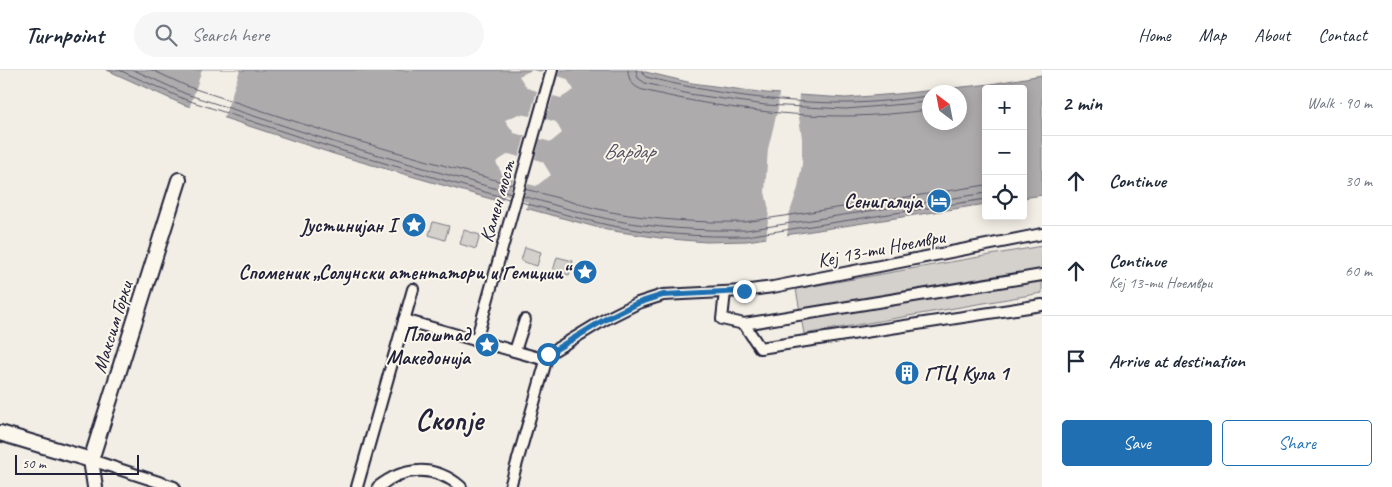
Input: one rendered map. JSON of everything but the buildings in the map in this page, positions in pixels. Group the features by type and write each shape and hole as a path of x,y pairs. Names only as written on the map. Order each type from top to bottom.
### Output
{"street":[{"name":"Камен мост","path":"476,341 552,70"},
{"name":"Максим Горки","path":"95,487 91,460 179,180"},
{"name":"Кеј 13-ти Ноември","path":"546,360 548,354 604,320 638,303 663,295 725,292 773,287 1042,234"},
{"path":"725,292 722,319 744,324 1042,276"},
{"path":"357,487 413,288"},
{"path":"744,324 760,348 1042,305"},
{"path":"404,320 546,360 510,487"},
{"path":"515,351 525,320"},
{"path":"0,433 174,487"},
{"path":"378,487 397,474 416,471 434,472 450,478 461,487"}],"shaded area":[{"path":"433,222 449,226 445,240 429,235"},
{"path":"464,230 480,235 476,249 460,244"},
{"path":"1042,246 1042,293 804,334 796,289"},
{"path":"525,247 541,252 537,266 521,261"},
{"path":"557,257 573,261 569,275 553,271"}],"water":[{"name":"Вардар","path":"107,70 637,70 692,83 766,93 846,98 922,91 922,130 967,130 967,87 1042,75 1042,195 1027,197 1027,85 982,85 982,205 747,241 706,242 660,238 607,230 334,154 182,104"}],"pier":[{"path":"202,70 240,70 223,120 189,109"},
{"path":"532,70 542,72 543,70 560,70 558,76 567,79 574,90 561,98 553,96 546,119 556,122 562,133 551,142 540,139 535,159 543,162 551,175 536,186 528,184 523,201 528,202 525,211 501,204 504,195 509,196 513,179 503,176 496,162 509,154 519,157 525,136 514,133 505,120 519,114 530,116 537,91 527,88 519,76"},
{"path":"779,92 799,93 798,111 802,138 802,164 798,188 789,215 787,238 766,241 769,210 765,192 768,149 778,108"}],"place":[{"name":"Сенигалија","path":"939,201"},
{"name":"Јустинијан I","path":"414,225"},
{"name":"Споменик „Солунски атентатори и Гемиџии“","path":"585,272"},
{"name":"Плоштад Македонија","path":"487,345"},
{"name":"ГТЦ Кула 1","path":"907,373"}],"district":[{"name":"Скопје","path":"449,420"}],"route":[{"path":"548,354 604,320 638,303 663,295 744,291"}]}
